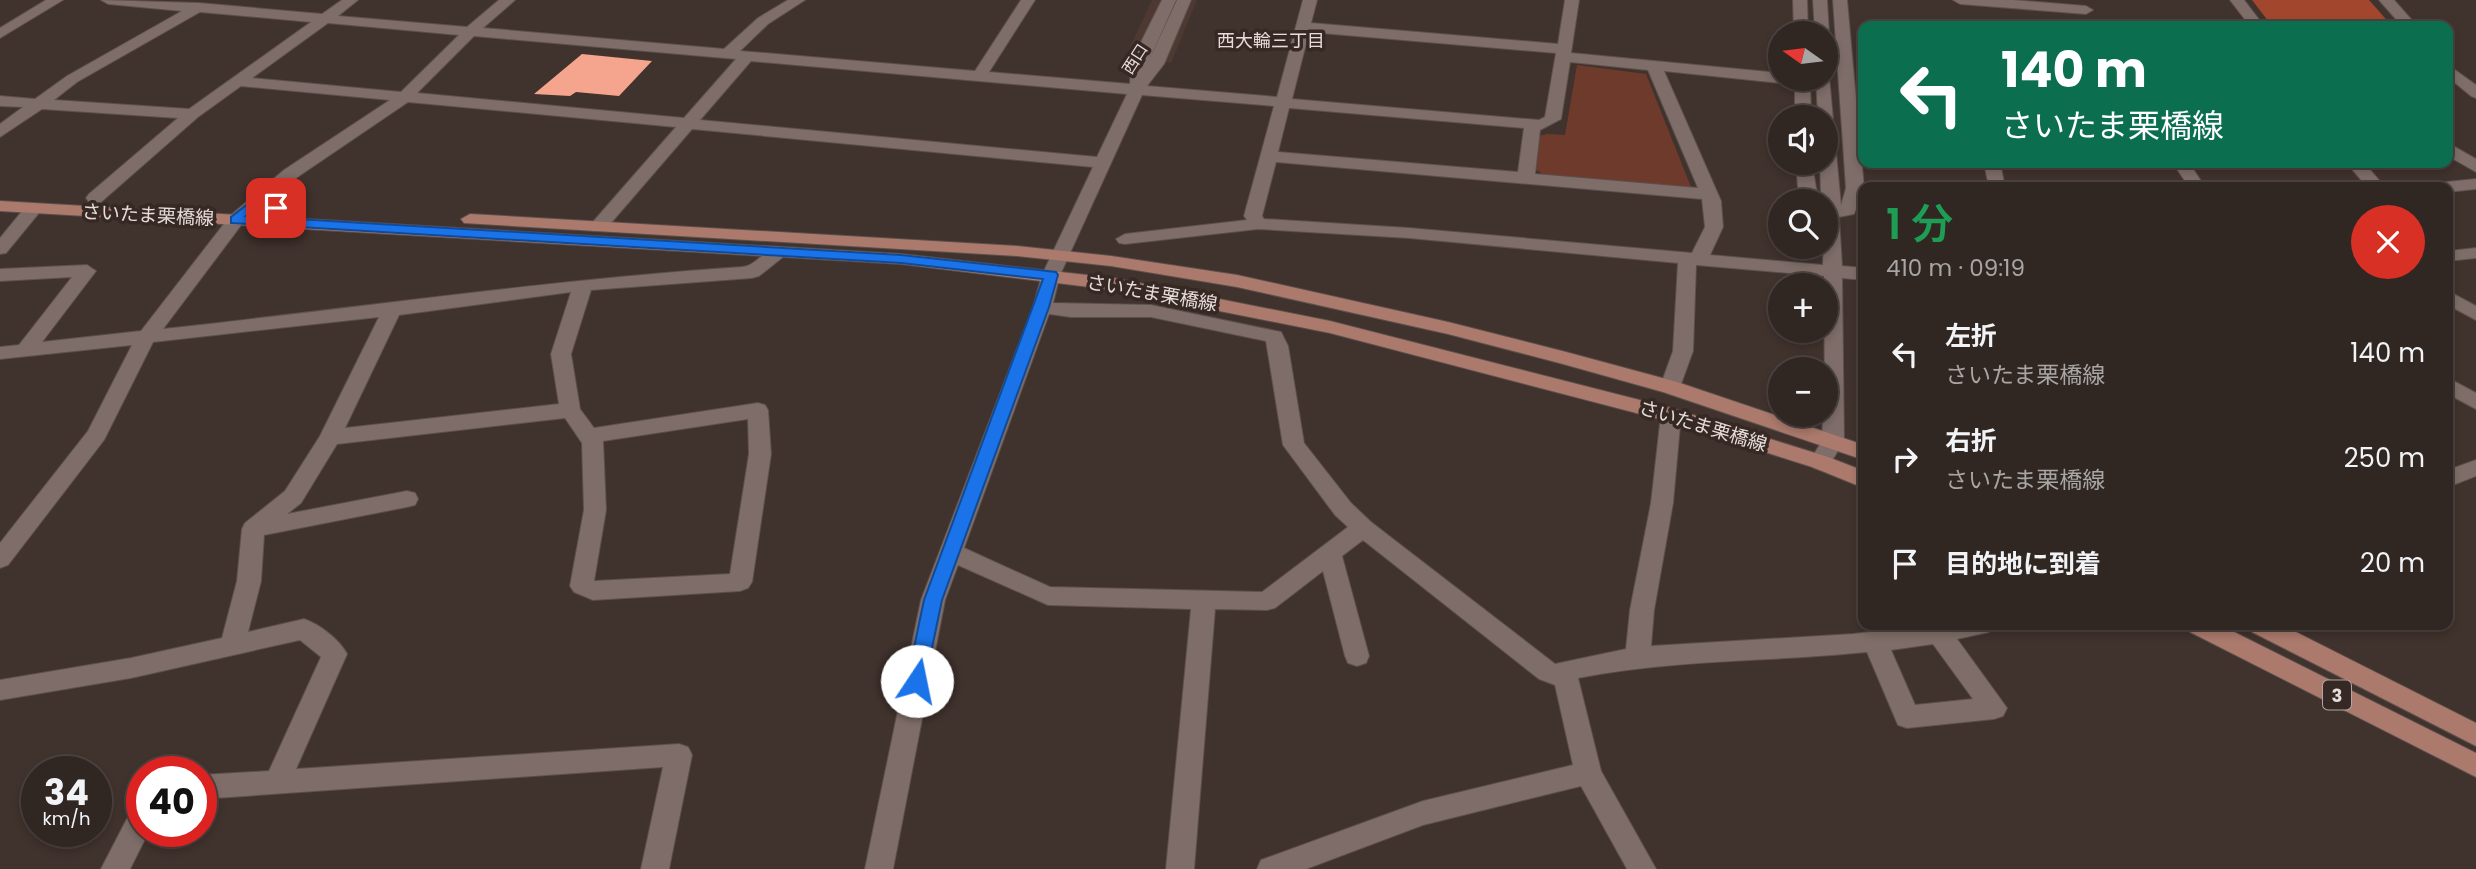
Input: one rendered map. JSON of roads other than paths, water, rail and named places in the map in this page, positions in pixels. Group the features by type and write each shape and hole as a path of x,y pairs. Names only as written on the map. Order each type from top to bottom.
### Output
{"main road":[{"name":"さいたま栗橋線","path":"0,192 778,253 1056,265 1114,284 1330,327 1671,415 1820,462 1858,478"},
{"name":"さいたま栗橋線","path":"0,206 598,227 1251,284 1448,328 1670,387 1858,451"},
{"name":"3","path":"2209,630 2476,766"},
{"name":"3","path":"2271,630 2476,735"}],"street":[{"path":"0,34 56,0"},
{"path":"108,0 205,4 325,19 1532,125 1547,124 1553,119 1572,0"},
{"path":"95,198 192,114 351,0"},
{"path":"0,559 97,435 145,338 242,213 290,174 405,97 508,0"},
{"path":"729,53 763,21 798,0"},
{"path":"980,75 1027,0"},
{"name":"西口","path":"1137,89 1139,62 1168,0"},
{"name":"西口","path":"1137,89 1156,64 1184,0"},
{"path":"1258,224 1253,216 1310,0"},
{"path":"1800,0 1801,21"},
{"path":"1820,0 1821,21"},
{"path":"1838,209 1848,210 1856,188 1845,87 1840,0"},
{"path":"1960,0 2083,5 2093,21"},
{"path":"2237,0 2253,21"},
{"path":"2386,0 2405,21"},
{"path":"0,132 72,79 205,4"},
{"path":"1302,27 1562,53 1768,78"},
{"path":"598,227 748,55"},
{"path":"1654,66 1709,194 1715,218 1714,227 1693,260 1683,351 1670,387"},
{"path":"2453,73 2472,88"},
{"path":"237,81 1104,163"},
{"path":"2453,84 2472,88"},
{"path":"1845,87 1858,88"},
{"path":"879,869 933,600 1056,265 1137,89"},
{"path":"1824,91 1824,189"},
{"path":"0,101 192,114"},
{"path":"1526,178 1532,125"},
{"path":"2453,151 2476,167"},
{"path":"1269,156 1709,194"},
{"path":"2359,168 2372,182"},
{"path":"2453,186 2476,184"},
{"path":"0,249 34,208"},
{"path":"1125,239 1258,224 1409,233 1833,273 1831,259"},
{"path":"0,353 392,310 583,285 752,272 778,253"},
{"path":"2453,256 2476,253"},
{"path":"0,275 87,271 25,350"},
{"path":"1838,273 1858,274"},
{"path":"583,285 561,354 570,410 593,442 595,510 582,586 593,591 740,582 760,454 758,410 589,436"},
{"path":"2453,300 2476,313"},
{"path":"1042,307 1071,311 1151,311 1274,336 1278,346 1294,445 1330,494 1363,528 1548,671 1565,678"},
{"path":"232,646 249,580 253,529 293,497 330,437 392,310"},
{"path":"1820,462 1833,441 1833,343"},
{"path":"2453,388 2476,402"},
{"path":"330,437 570,410"},
{"path":"1638,657 1642,610 1662,503 1671,415"},
{"path":"2453,477 2476,468"},
{"path":"253,529 407,499"},
{"path":"951,552 1048,596 1267,601 1363,528"},
{"path":"1330,553 1357,656"},
{"path":"1180,869 1205,600"},
{"path":"0,690 131,668 304,629 335,654 278,780"},
{"path":"1642,869 1588,773 1564,671 1638,657 1875,642 1940,635 1960,630"},
{"path":"1875,642 1907,717 1994,708 1940,635"},
{"path":"217,786 679,755 655,869"},
{"path":"1271,869 1423,813 1588,773"},
{"path":"115,869 127,847"}],"district":[{"name":"西大輪三丁目","path":"1271,40"}]}
